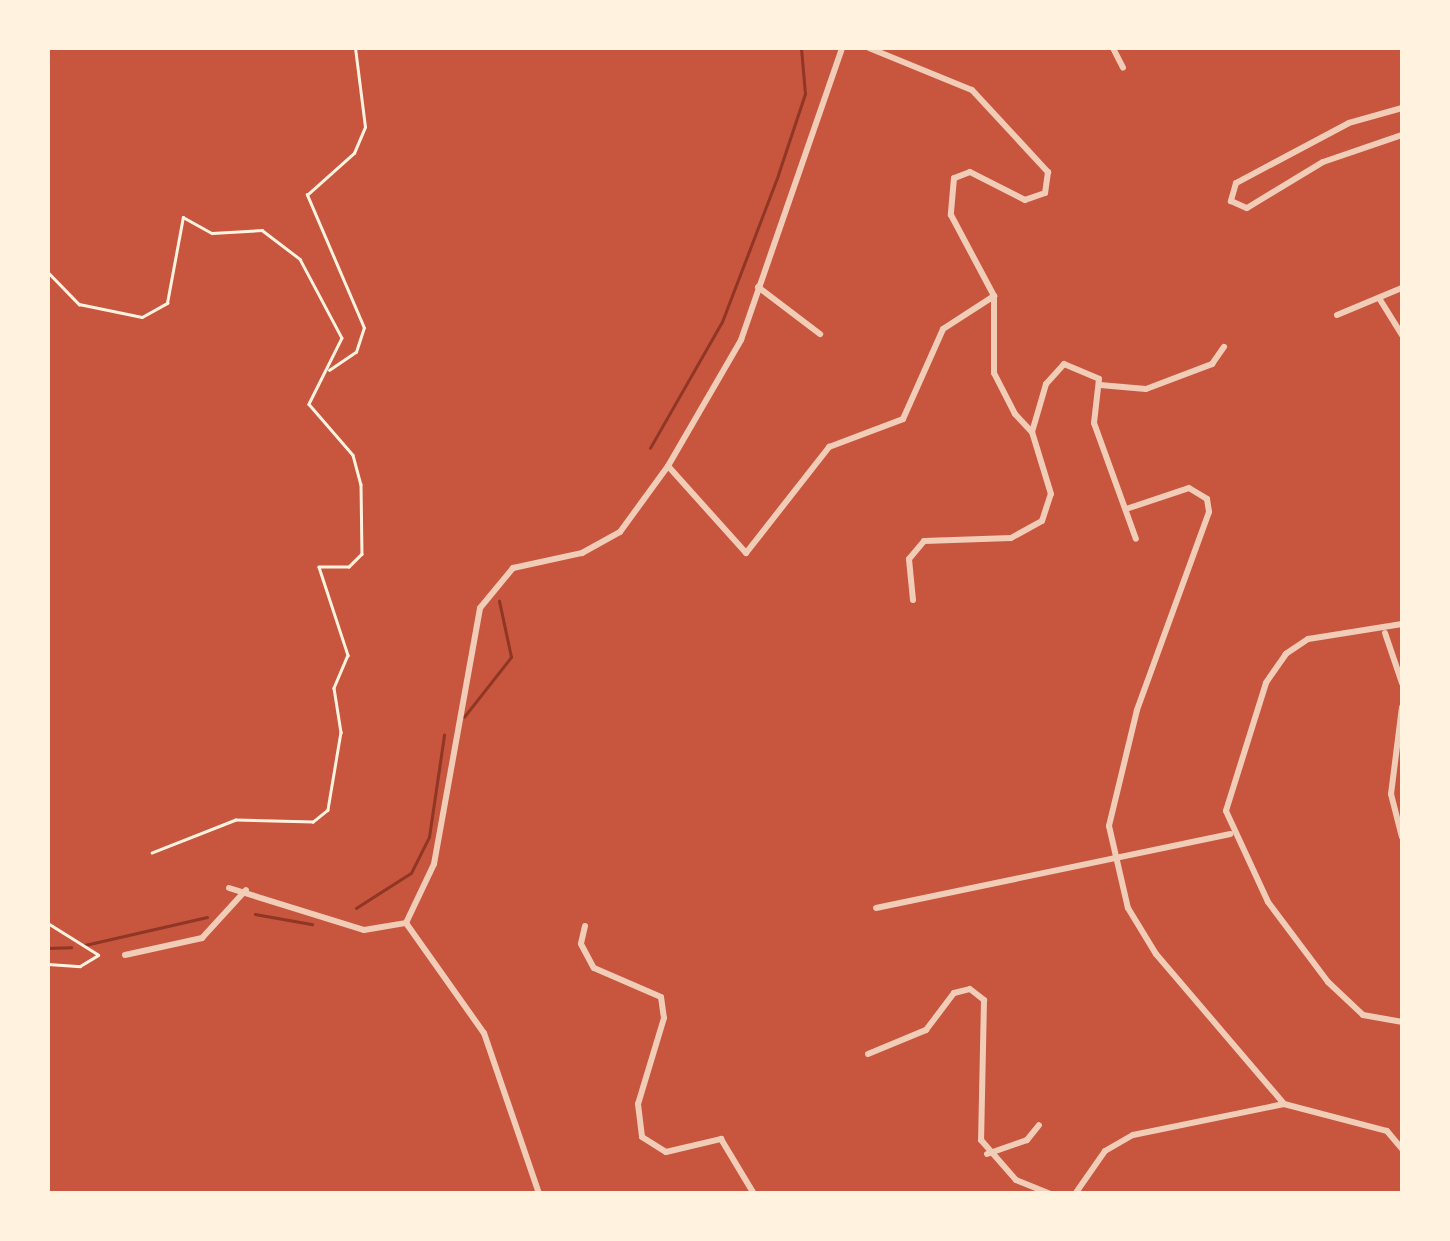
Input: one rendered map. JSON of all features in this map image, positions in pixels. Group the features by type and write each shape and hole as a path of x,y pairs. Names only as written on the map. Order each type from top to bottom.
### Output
{"street":[{"path":"406,923 434,864 467,643 495,583 526,562 582,552 620,532 668,466 741,340 842,48"},
{"path":"868,48 972,90 1048,172 1045,193 1026,200 970,172 946,195 994,296 994,373 1015,414 1032,432 1050,494 1042,521 1011,538 924,541 909,559 913,600"},
{"path":"1113,48 1123,68"},
{"path":"1402,108 1350,122 1236,183 1232,202 1247,208 1324,162 1402,135"},
{"path":"758,287 820,334"},
{"path":"1338,316 1402,288"},
{"path":"668,466 746,553 829,447 902,419 943,328 994,296"},
{"path":"1380,298 1402,335"},
{"path":"1032,432 1058,367 1082,365 1100,385 1146,389 1212,364 1224,346"},
{"path":"1100,385 1094,423 1136,539"},
{"path":"1126,509 1188,488 1207,499 1209,512 1137,710 1109,826 1128,908 1156,954 1284,1104"},
{"path":"1402,624 1385,632 1308,639 1274,667 1228,792 1230,834 1268,902 1348,1004 1402,1022"},
{"path":"1385,632 1402,684"},
{"path":"1402,707 1391,794 1402,837"},
{"path":"876,908 1116,862 1230,834"},
{"path":"229,888 246,890 364,930 406,923"},
{"path":"125,955 190,944 213,930 246,890"},
{"path":"406,923 484,1033 539,1194"},
{"path":"584,926 581,944 594,968 661,997 664,1018 638,1104 642,1137 666,1152 720,1139 754,1194"},
{"path":"868,1054 926,1030 954,993 970,989 984,1000 978,1119 988,1154 1016,1180 1050,1194"},
{"path":"1074,1194 1105,1151 1134,1134 1284,1104 1387,1131 1402,1149"},
{"path":"988,1154 1028,1140 1039,1125"}],"path":[{"path":"326,372 364,336 307,206 313,186 354,153 365,127 355,48"},
{"path":"48,272 78,304 142,318 167,303 184,217 212,233 262,230 300,259 313,297 342,332 310,414 360,469 362,548 350,566 318,567 348,655 334,688 341,732 328,810 313,822 236,820 152,853"},
{"path":"48,964 80,966 98,955 50,924"}],"waterway":[{"path":"650,448 722,322 778,175 805,94 801,48"},
{"path":"464,717 511,657 499,601"},
{"path":"356,908 411,873 429,837 444,735"},
{"path":"255,914 312,924"},
{"path":"85,945 207,917"},
{"path":"48,948 71,947"}]}
